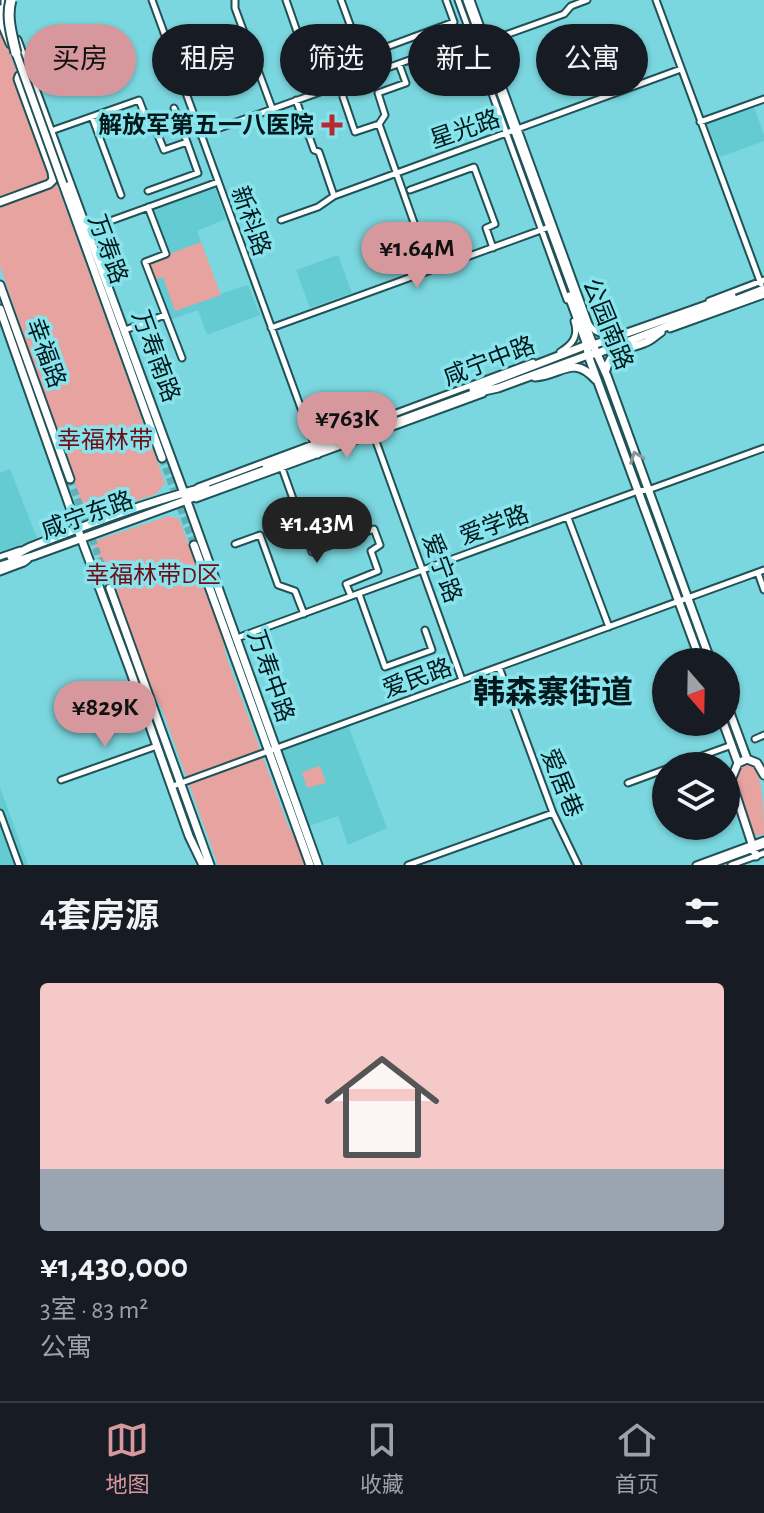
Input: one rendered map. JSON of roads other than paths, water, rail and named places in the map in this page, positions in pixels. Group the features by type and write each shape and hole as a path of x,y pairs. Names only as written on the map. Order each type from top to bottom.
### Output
{"highway":[{"path":"5,3 9,10 16,53"},
{"path":"0,17 16,53"}],"main road":[{"name":"公园南路","path":"465,0 474,24"},
{"name":"万寿南路","path":"5,3 24,61"},
{"name":"万寿路","path":"16,53 162,458"},
{"path":"24,74 18,79 24,95"},
{"path":"0,202 53,180 24,96"},
{"name":"万寿南路","path":"37,96 188,495"},
{"name":"公园南路","path":"500,96 638,491 705,648"},
{"path":"94,269 119,313"},
{"name":"幸福路","path":"0,285 70,479"},
{"name":"咸宁中路","path":"188,495 202,493 475,393 498,388 630,331 763,287"},
{"name":"咸宁中路","path":"372,429 564,352 589,348 598,353 763,287"},
{"path":"0,309 158,745 210,865"},
{"path":"3,319 21,343"},
{"path":"607,376 606,367 613,354 649,341 665,331"},
{"name":"公园南路","path":"598,353 648,490 697,648"},
{"path":"524,378 544,376 577,366 588,372 600,387"},
{"name":"咸宁东路","path":"0,564 78,530 188,495"},
{"name":"咸宁东路","path":"31,552 81,539 188,495"},
{"name":"万寿中路","path":"188,495 259,702 272,750 318,865"},
{"path":"194,545 264,738 272,750 310,865"},
{"path":"110,588 176,784 189,836 203,865"},
{"path":"259,702 264,738"},
{"path":"728,736 734,752"},
{"path":"739,736 747,759"},
{"path":"740,762 747,759 757,763 764,775"},
{"path":"740,802 759,848"},
{"path":"707,865 759,848"},
{"path":"720,865 759,848"}],"street":[{"name":"新科路","path":"152,0 316,449"},
{"path":"235,0 235,8 273,109"},
{"path":"286,0 294,24"},
{"path":"341,0 350,24"},
{"path":"446,0 454,22 448,24"},
{"path":"520,27 564,14 571,6 587,0"},
{"path":"650,334 665,331 763,287 656,0"},
{"path":"392,66 408,61"},
{"path":"343,97 355,132 379,124 385,115 378,93 406,83 399,64"},
{"name":"星光路","path":"281,220 318,207 334,196 681,69"},
{"path":"200,135 307,96"},
{"path":"700,122 764,99"},
{"path":"51,131 139,100 149,126 155,128 164,150 187,142"},
{"path":"296,100 334,196"},
{"path":"148,191 198,173 174,108"},
{"path":"92,117 121,195"},
{"path":"379,124 424,251"},
{"path":"410,190 474,167 495,224 486,228 493,248"},
{"path":"88,229 218,182"},
{"path":"148,207 166,254 145,262 182,358"},
{"path":"271,328 547,228"},
{"path":"547,228 591,327 604,334 630,331"},
{"path":"547,228 576,328 574,340 564,352"},
{"path":"125,330 165,315"},
{"name":"爱宁路","path":"361,397 462,680"},
{"name":"爱学路","path":"237,638 764,448"},
{"path":"188,495 196,499 282,468 316,449"},
{"path":"282,468 312,552 374,529 380,545 371,551 378,571 346,584 351,596"},
{"path":"568,518 609,627"},
{"path":"235,544 260,535 278,585 295,591 304,614"},
{"path":"761,572 764,590"},
{"name":"爱民路","path":"176,784 761,572"},
{"path":"359,594 385,667 432,650 425,630"},
{"name":"爱居巷","path":"499,667 553,813 578,865"},
{"path":"755,739 764,735"},
{"path":"61,780 158,745"},
{"path":"713,752 732,745"},
{"path":"628,783 652,774"},
{"path":"0,813 19,865"},
{"path":"408,865 553,813"},
{"path":"696,865 759,848"},
{"path":"731,865 759,848"}],"tunnel":[{"path":"162,458 194,545"},
{"path":"70,479 110,588"}],"place":[{"name":"解放军第五一八医院","path":"332,125"}],"district":[{"name":"韩森寨街道","path":"553,692"}],"park label":[{"name":"幸福林带","path":"105,440"},
{"name":"幸福林带D区","path":"153,575"}]}
